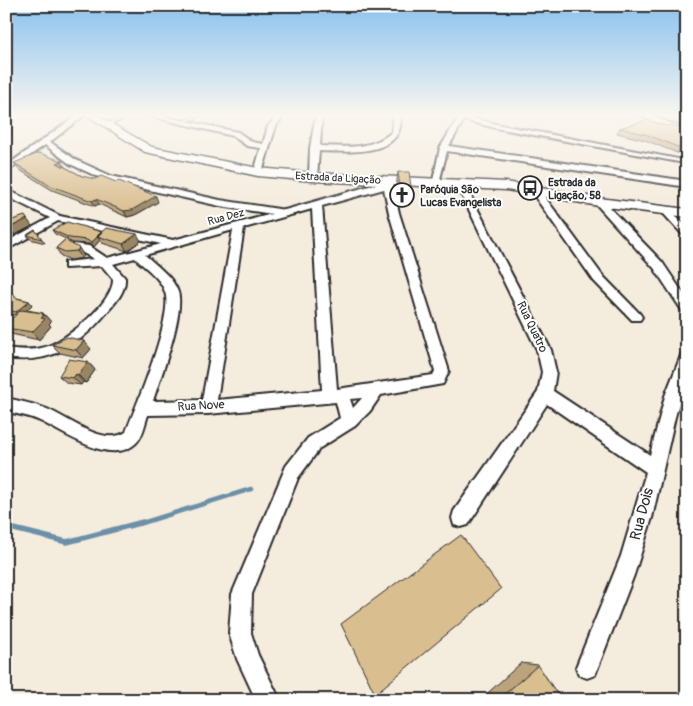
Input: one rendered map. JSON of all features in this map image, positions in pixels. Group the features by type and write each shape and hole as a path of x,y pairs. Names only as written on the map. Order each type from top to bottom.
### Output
{"street":[{"path":"6,170 38,147"},
{"path":"52,147 73,162 108,178 220,202 286,213"},
{"name":"Estrada da Ligação","path":"144,147 149,150 258,172 392,183 460,183 536,191 599,202 687,213"},
{"path":"258,172 266,147"},
{"path":"313,177 314,148 360,150 370,147"},
{"path":"609,147 679,160"},
{"path":"435,183 444,148 687,184"},
{"name":"Rua Dez","path":"69,265 106,262 239,227 392,183"},
{"name":"Rua Nove","path":"143,408 208,407 335,395 431,382 440,378 442,371 394,213 392,183"},
{"name":"Rua Quatro","path":"460,183 544,350 549,372 545,394 461,518"},
{"path":"536,191 598,278 636,317"},
{"path":"6,192 57,218 174,243"},
{"path":"599,202 658,266 687,309"},
{"path":"317,205 335,395 348,421"},
{"path":"665,210 687,233"},
{"path":"6,247 57,218"},
{"path":"208,407 239,227"},
{"path":"6,353 20,356 46,353 78,336 94,320 118,289 119,278 106,262 92,252 78,246"},
{"path":"6,405 29,409 97,441 119,445 132,437 165,336 172,309 173,296 169,288 136,253"},
{"name":"Rua Dois","path":"587,667 625,574 643,516 674,387 687,357"},
{"path":"268,700 248,659 240,633 242,594 292,472 314,443 348,421 365,406 377,389"},
{"path":"545,394 654,468"}],"building":[{"path":"39,153 62,161 57,163 82,176 95,179 101,176 156,196 132,210 124,211 96,199 92,201 49,185 14,163"},
{"path":"398,172 409,172 411,186 400,186"},
{"path":"25,216 27,219 6,228 6,222"},
{"path":"67,222 102,232 91,243 87,240 70,238 52,230"},
{"path":"106,228 137,234 123,244 97,236"},
{"path":"35,230 42,239 27,235"},
{"path":"67,238 68,242 79,248 77,251 65,252 56,248"},
{"path":"6,288 16,298 29,301 16,312 8,310 6,308"},
{"path":"21,310 43,313 42,315 45,315 41,318 45,319 32,332 6,328 6,324"},
{"path":"67,337 84,341 76,350 52,345"},
{"path":"69,359 88,362 78,375 76,374 73,378 59,376"},
{"path":"461,535 501,589 375,694 341,624"},
{"path":"538,665 561,700 498,700"}],"waterway":[{"path":"139,524 251,489"},
{"path":"6,527 67,542 143,522"}],"place":[{"name":"Estrada da Ligação, 58","path":"530,188"},
{"name":"Paróquia São Lucas Evangelista","path":"402,195"}]}
